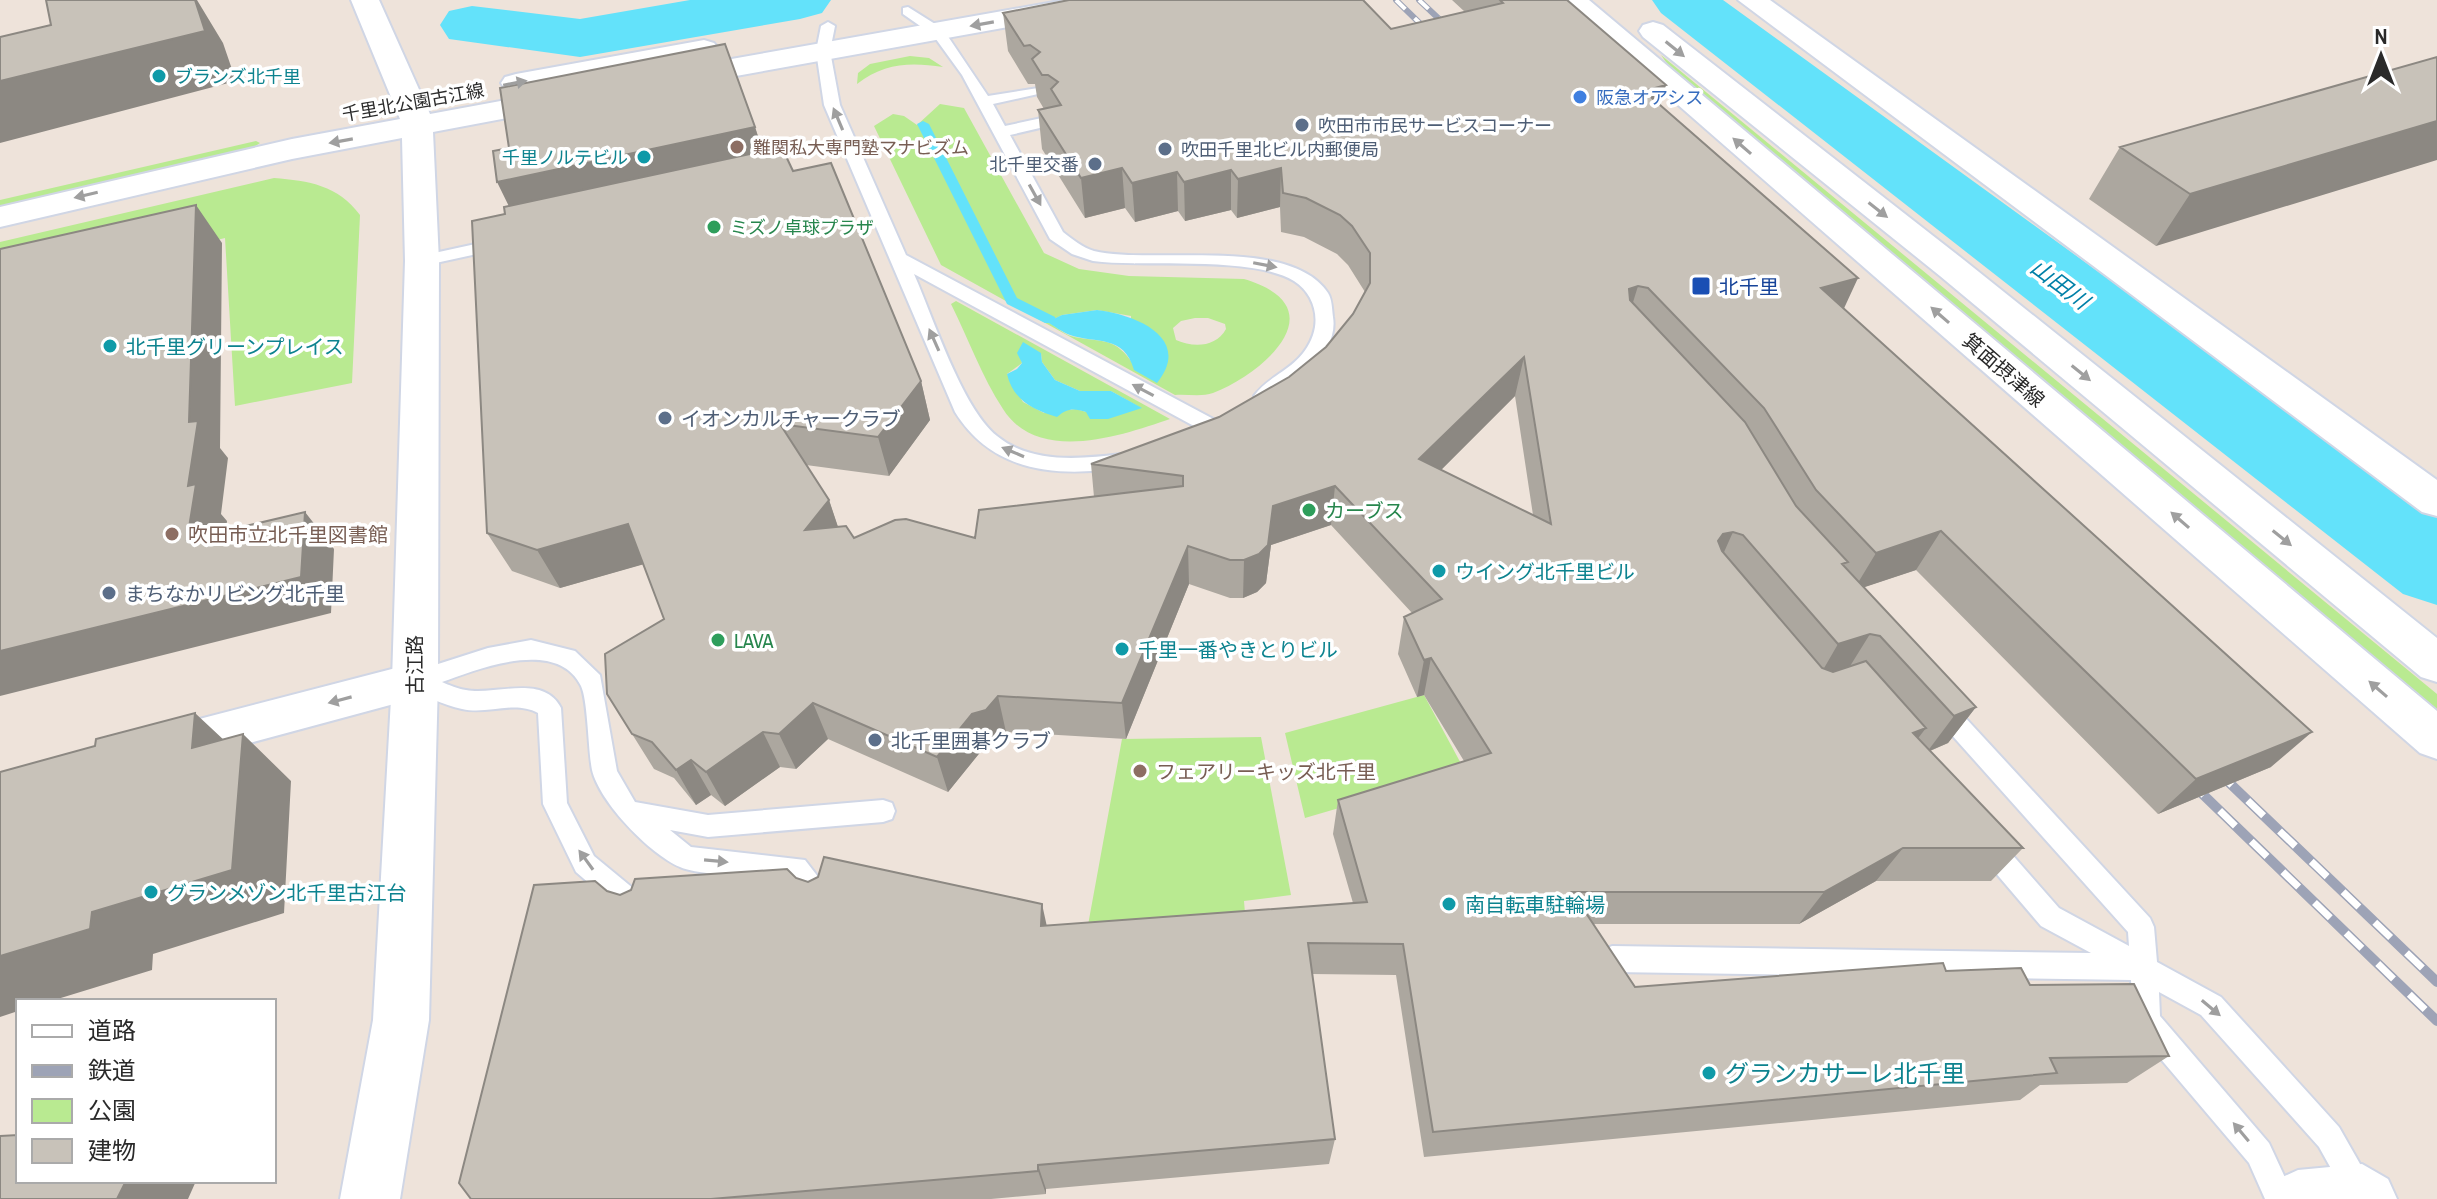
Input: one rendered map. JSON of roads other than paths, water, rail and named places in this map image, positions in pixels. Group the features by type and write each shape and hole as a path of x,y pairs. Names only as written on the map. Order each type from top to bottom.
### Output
{"street":[{"path":"365,0 414,115"},
{"path":"825,39 908,11 972,0"},
{"path":"825,39 938,32 1113,0"},
{"name":"箕面摂津線","path":"1572,0 2437,739"},
{"path":"1614,0 1952,268 2437,664"},
{"path":"1752,0 2437,501"},
{"name":"千里北公園古江線","path":"0,217 292,149 414,115 825,39"},
{"name":"千里北公園古江線","path":"0,189 276,127 414,115"},
{"name":"古江路","path":"370,1199 401,1020 415,681 422,261 414,115"},
{"path":"122,759 415,681"},
{"path":"2298,1199 2365,1196"}],"lane":[{"path":"908,11 938,32 969,74 1056,235 1070,247 1094,256 1124,260 1246,261 1275,266 1300,277 1317,292 1326,315 1323,341 1271,392 1247,406"},
{"path":"825,39 832,105 851,165 898,258 965,412 991,442 1029,459 1075,467 1147,454"},
{"path":"984,101 1033,91"},
{"path":"996,125 1047,114"},
{"path":"422,261 516,240"},
{"path":"898,258 1218,424 1186,439"},
{"path":"415,681 488,657 531,649 567,657 592,682 605,773 627,811 686,858 796,868 823,900"},
{"path":"415,681 463,700 527,696 549,708 555,804 585,864 643,912"},
{"path":"1927,691 2141,927 2147,1021 2259,1153 2280,1199"},
{"path":"627,811 708,826 883,811"},
{"path":"1971,826 2050,917 2211,1006 2329,1137 2365,1196"},
{"path":"1612,959 2145,967"}],"water":[{"path":"1097,310 1142,323 1164,341 1168,353 1167,367 1157,383 1134,370 1116,345 1070,335 1047,322 1062,315"},
{"path":"1023,342 1041,353 1042,362 1055,380 1080,391 1111,391 1142,408 1108,419 1090,419 1086,412 1078,410 1067,410 1057,417 1032,407 1014,391 1007,374 1022,363 1017,353"}],"waterway":[{"path":"472,25 580,38 800,0"},
{"name":"山田川","path":"1683,0 2437,568"},
{"path":"923,124 1012,301 1050,320"}],"railway":[{"path":"1396,0 1436,39"},
{"path":"1419,0 1454,33"},
{"path":"2216,770 2437,982"},
{"path":"2188,780 2437,1021"}],"place":[{"name":"ブランズ北千里","path":"159,76"},
{"name":"阪急オアシス","path":"1580,97"},
{"name":"吹田市市民サービスコーナー","path":"1302,125"},
{"name":"難関私大専門塾マナビズム","path":"737,147"},
{"name":"吹田千里北ビル内郵便局","path":"1165,149"},
{"name":"千里ノルテビル","path":"644,157"},
{"name":"北千里交番","path":"1095,164"},
{"name":"ミズノ卓球プラザ","path":"714,227"},
{"name":"北千里","path":"1701,286"},
{"name":"北千里グリーンプレイス","path":"110,346"},
{"name":"イオンカルチャークラブ","path":"665,418"},
{"name":"カーブス","path":"1309,510"},
{"name":"吹田市立北千里図書館","path":"172,534"},
{"name":"ウイング北千里ビル","path":"1439,571"},
{"name":"まちなかリビング北千里","path":"109,593"},
{"name":"LAVA","path":"718,640"},
{"name":"千里一番やきとりビル","path":"1122,649"},
{"name":"北千里囲碁クラブ","path":"875,740"},
{"name":"フェアリーキッズ北千里","path":"1140,771"},
{"name":"グランメゾン北千里古江台","path":"151,892"},
{"name":"南自転車駐輪場","path":"1449,904"},
{"name":"グランカサーレ北千里","path":"1709,1073"}]}
